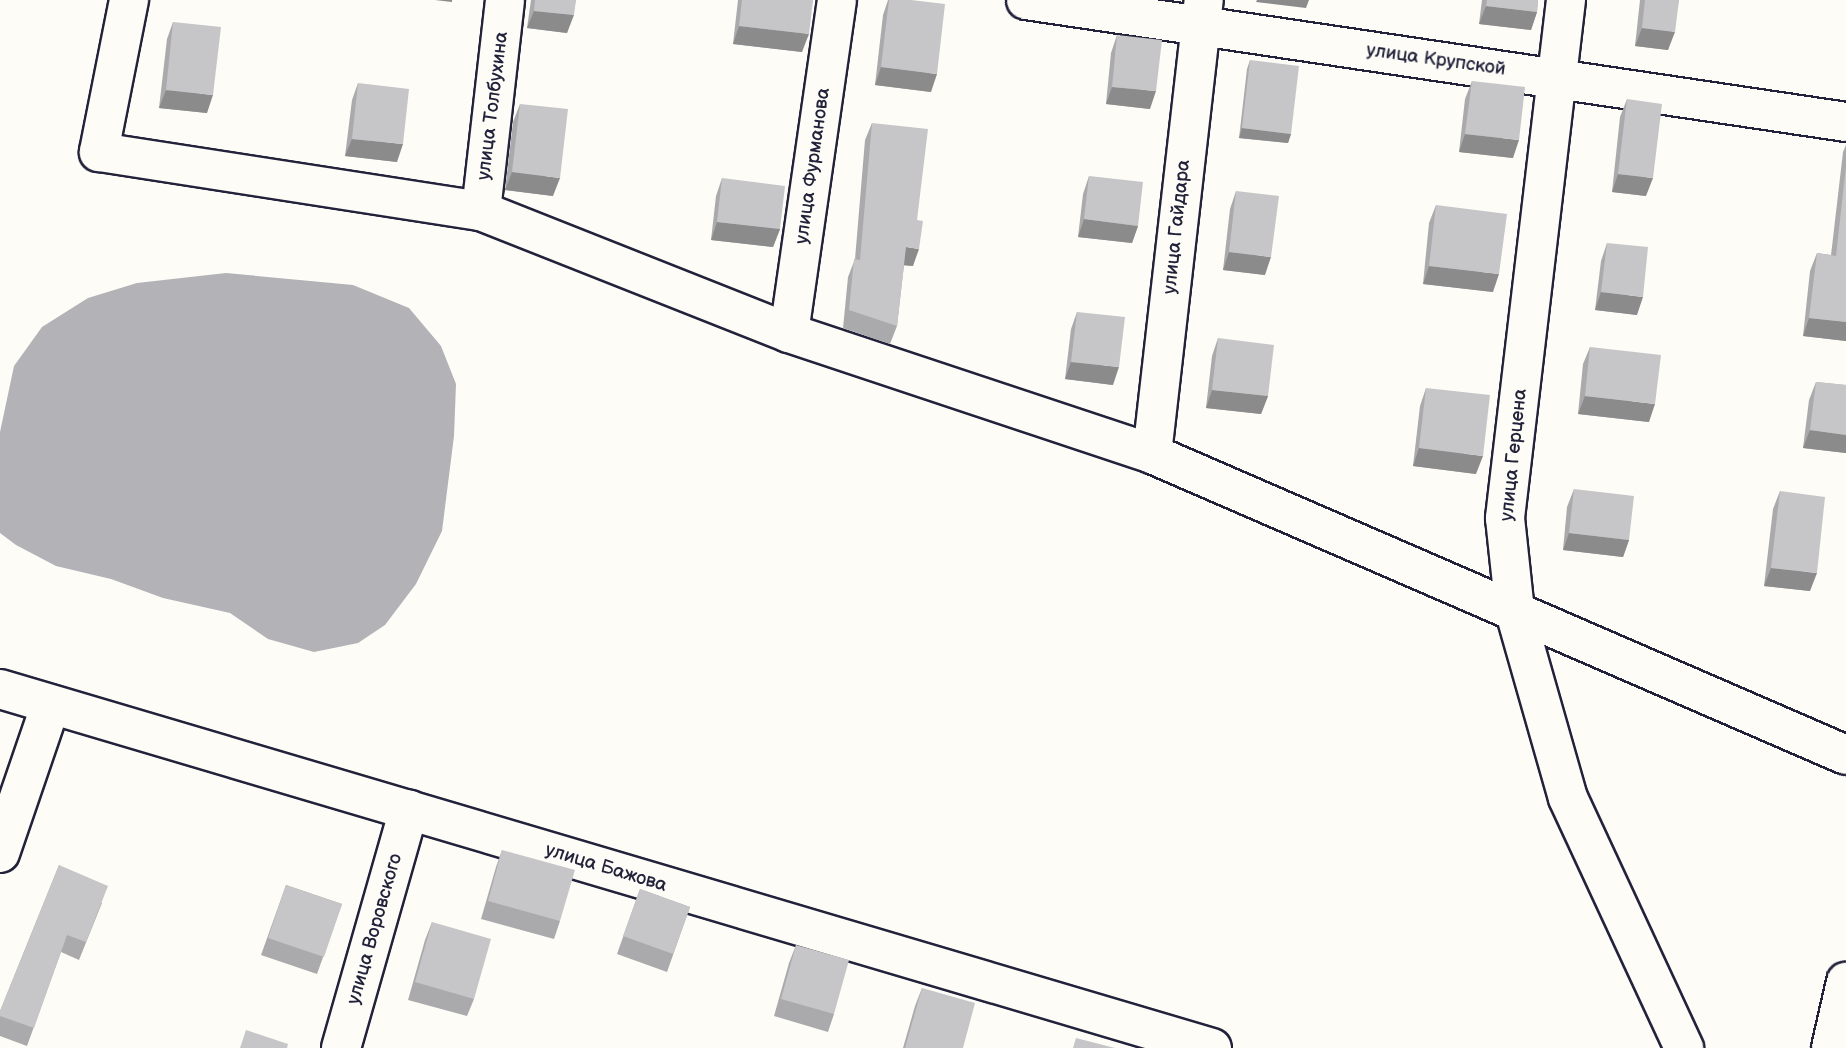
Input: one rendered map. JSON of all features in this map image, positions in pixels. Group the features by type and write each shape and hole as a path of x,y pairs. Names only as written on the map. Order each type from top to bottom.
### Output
{"street":[{"path":"129,0 99,152 481,211 789,332 1152,454 1846,755"},
{"name":"улица Толбухина","path":"481,211 505,0"},
{"name":"улица Фурманова","path":"789,332 836,0"},
{"name":"улица Крупской","path":"1026,0 1202,13 1557,77 1846,122"},
{"name":"улица Герцена","path":"1566,0 1505,518 1515,611 1567,798 1684,1048"},
{"name":"улица Гайдара","path":"1152,454 1202,13"},
{"name":"улица Бажова","path":"0,689 1212,1048"},
{"path":"0,853 51,704"},
{"name":"улица Воровского","path":"341,1048 409,810"},
{"path":"1831,1048 1846,982"}],"shaded area":[{"path":"226,273 353,285 409,308 441,346 456,384 454,436 442,531 416,584 385,625 358,643 314,652 268,639 230,613 163,598 111,579 56,566 16,545 0,533 0,432 14,366 42,327 88,298 137,283"}],"building":[{"path":"535,0 576,0 574,15 534,11"},
{"path":"742,0 813,0 809,34 739,26"},
{"path":"889,0 945,4 937,74 881,67"},
{"path":"1487,0 1538,0 1537,12 1486,6"},
{"path":"1645,0 1679,0 1675,32 1642,28"},
{"path":"173,22 221,27 213,95 166,90"},
{"path":"1117,35 1162,40 1156,91 1112,87"},
{"path":"1250,60 1299,66 1291,134 1242,128"},
{"path":"1472,81 1525,87 1519,140 1465,134"},
{"path":"358,83 409,89 403,144 352,139"},
{"path":"1627,99 1662,104 1653,178 1618,174"},
{"path":"520,104 568,109 560,178 512,172"},
{"path":"872,123 928,129 917,220 923,221 919,249 906,247 897,326 849,310 854,259 860,260"},
{"path":"1846,166 1846,322 1809,318 1817,253 1836,256"},
{"path":"1089,176 1143,182 1138,226 1084,219"},
{"path":"722,178 785,186 780,229 717,222"},
{"path":"1236,191 1279,196 1271,257 1229,252"},
{"path":"1436,205 1507,214 1499,274 1429,266"},
{"path":"1607,243 1648,247 1643,297 1601,292"},
{"path":"1077,312 1125,317 1119,367 1071,362"},
{"path":"1218,338 1274,345 1268,396 1212,390"},
{"path":"1590,347 1661,355 1655,404 1585,396"},
{"path":"1816,382 1846,385 1846,435 1810,430"},
{"path":"1426,388 1490,395 1483,456 1419,448"},
{"path":"1574,489 1634,496 1629,540 1569,533"},
{"path":"1780,491 1825,497 1817,573 1771,568"},
{"path":"502,850 575,870 560,921 488,901"},
{"path":"59,865 108,886 86,942 67,935 34,1028 0,1016 0,1011"},
{"path":"286,885 342,904 324,957 268,938"},
{"path":"640,889 690,907 673,954 623,936"},
{"path":"432,922 491,939 474,999 415,982"},
{"path":"796,945 849,960 834,1014 781,999"},
{"path":"922,988 975,1003 963,1048 905,1048"},
{"path":"246,1030 288,1044 287,1048 240,1048"},
{"path":"1076,1038 1115,1048 1073,1048"}]}
